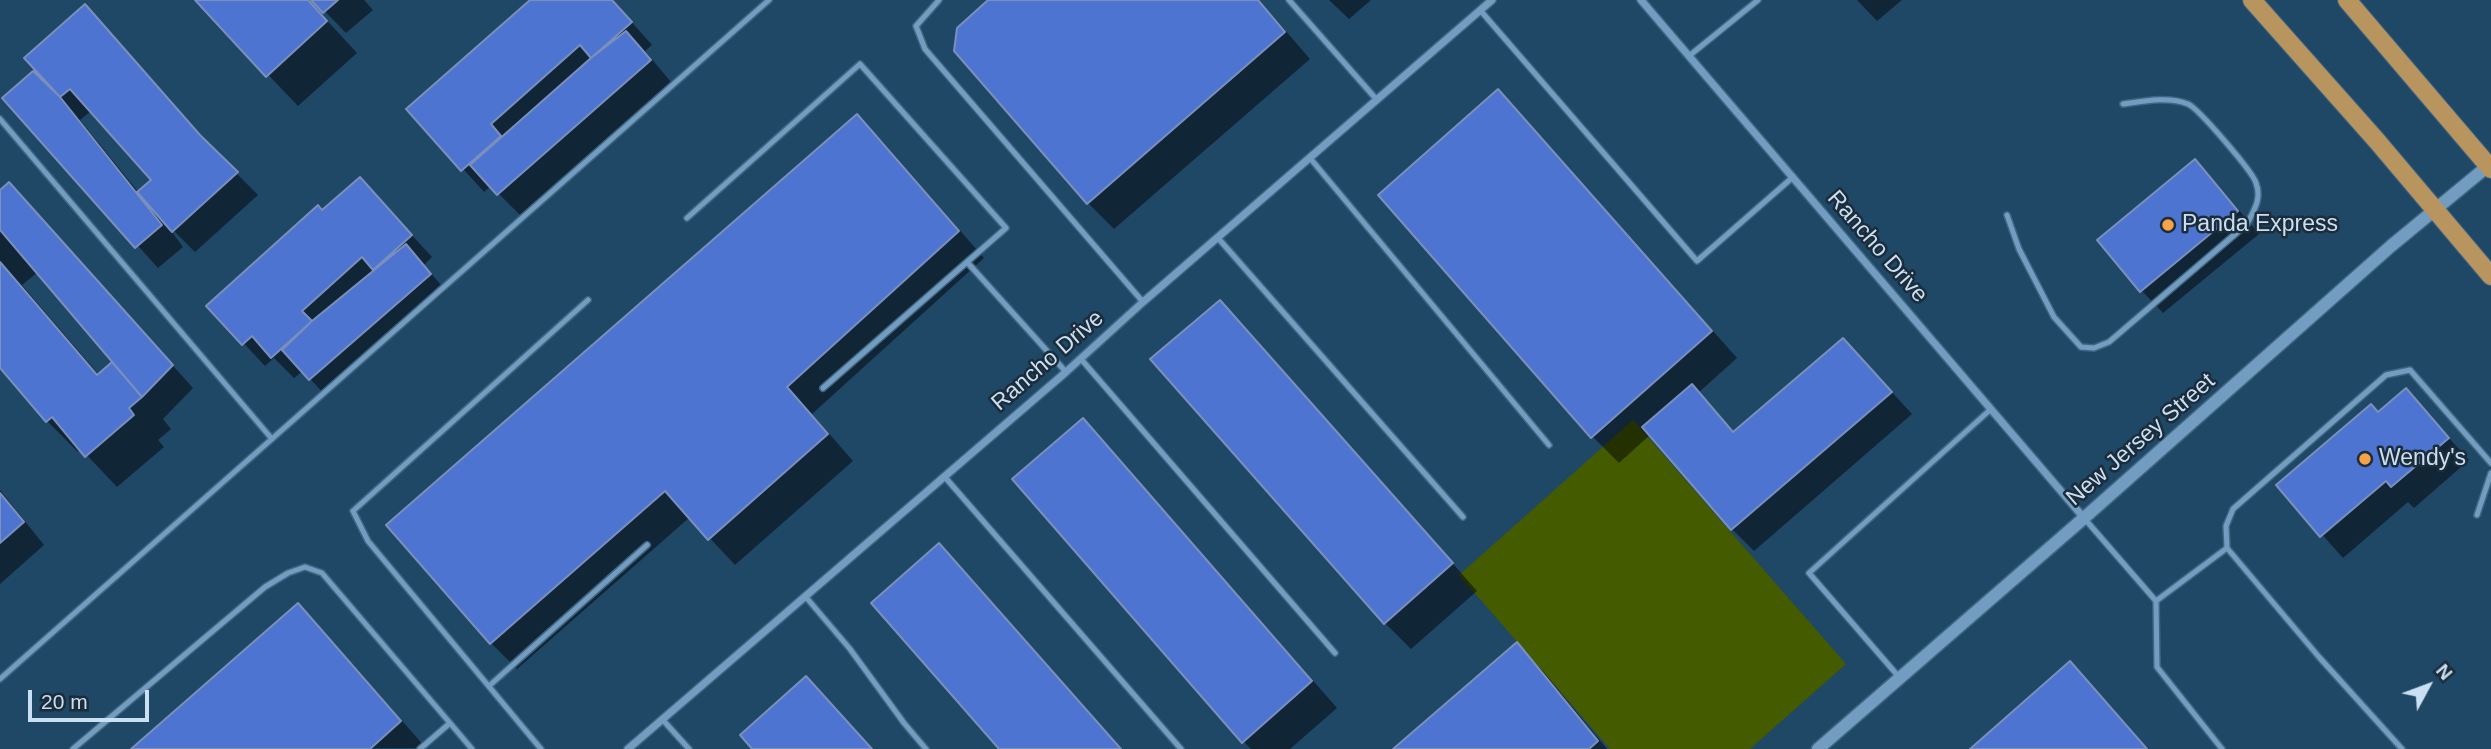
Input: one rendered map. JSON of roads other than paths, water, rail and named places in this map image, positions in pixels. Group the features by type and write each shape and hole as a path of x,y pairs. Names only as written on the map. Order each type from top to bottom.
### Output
{"main road":[{"path":"2252,0 2491,276"},
{"path":"2347,0 2490,166"}],"street":[{"name":"Rancho Drive","path":"628,749 1492,0"},
{"name":"Rancho Drive","path":"1641,0 2084,518"},
{"name":"New Jersey Street","path":"1818,749 2435,209 2490,166"}],"lane":[{"path":"0,679 769,0"},
{"path":"1289,0 1377,100"},
{"path":"1689,57 1758,0"},
{"path":"938,1 916,26 925,49 1143,302"},
{"path":"1480,10 1697,261 1793,177"},
{"path":"687,218 860,64 1006,228 823,388"},
{"path":"2007,215 2019,249 2054,317 2081,347 2094,348 2109,342 2247,224 2259,201 2256,183 2248,167 2191,105 2166,99 2123,104"},
{"path":"0,119 272,439"},
{"path":"1310,158 1549,445"},
{"path":"1218,238 1463,517"},
{"path":"967,262 1066,372"},
{"path":"541,749 368,541 353,511 588,300"},
{"path":"1081,359 1335,653"},
{"path":"2402,749 2319,657 2227,548 2226,526 2233,509 2386,375 2410,370 2491,463"},
{"path":"1900,678 1810,573 1991,409"},
{"path":"2477,515 2491,473"},
{"path":"944,476 1181,749"},
{"path":"2084,518 2156,601 2157,667 2222,749"},
{"path":"489,686 647,545"},
{"path":"2156,601 2227,548"},
{"path":"73,749 265,587 288,573 305,567 322,573 472,749"},
{"path":"805,596 850,649 926,749"},
{"path":"662,719 689,749"},
{"path":"420,749 450,723"}],"place":[{"name":"Panda Express","path":"2168,225"},
{"name":"Wendy's","path":"2365,459"}]}
